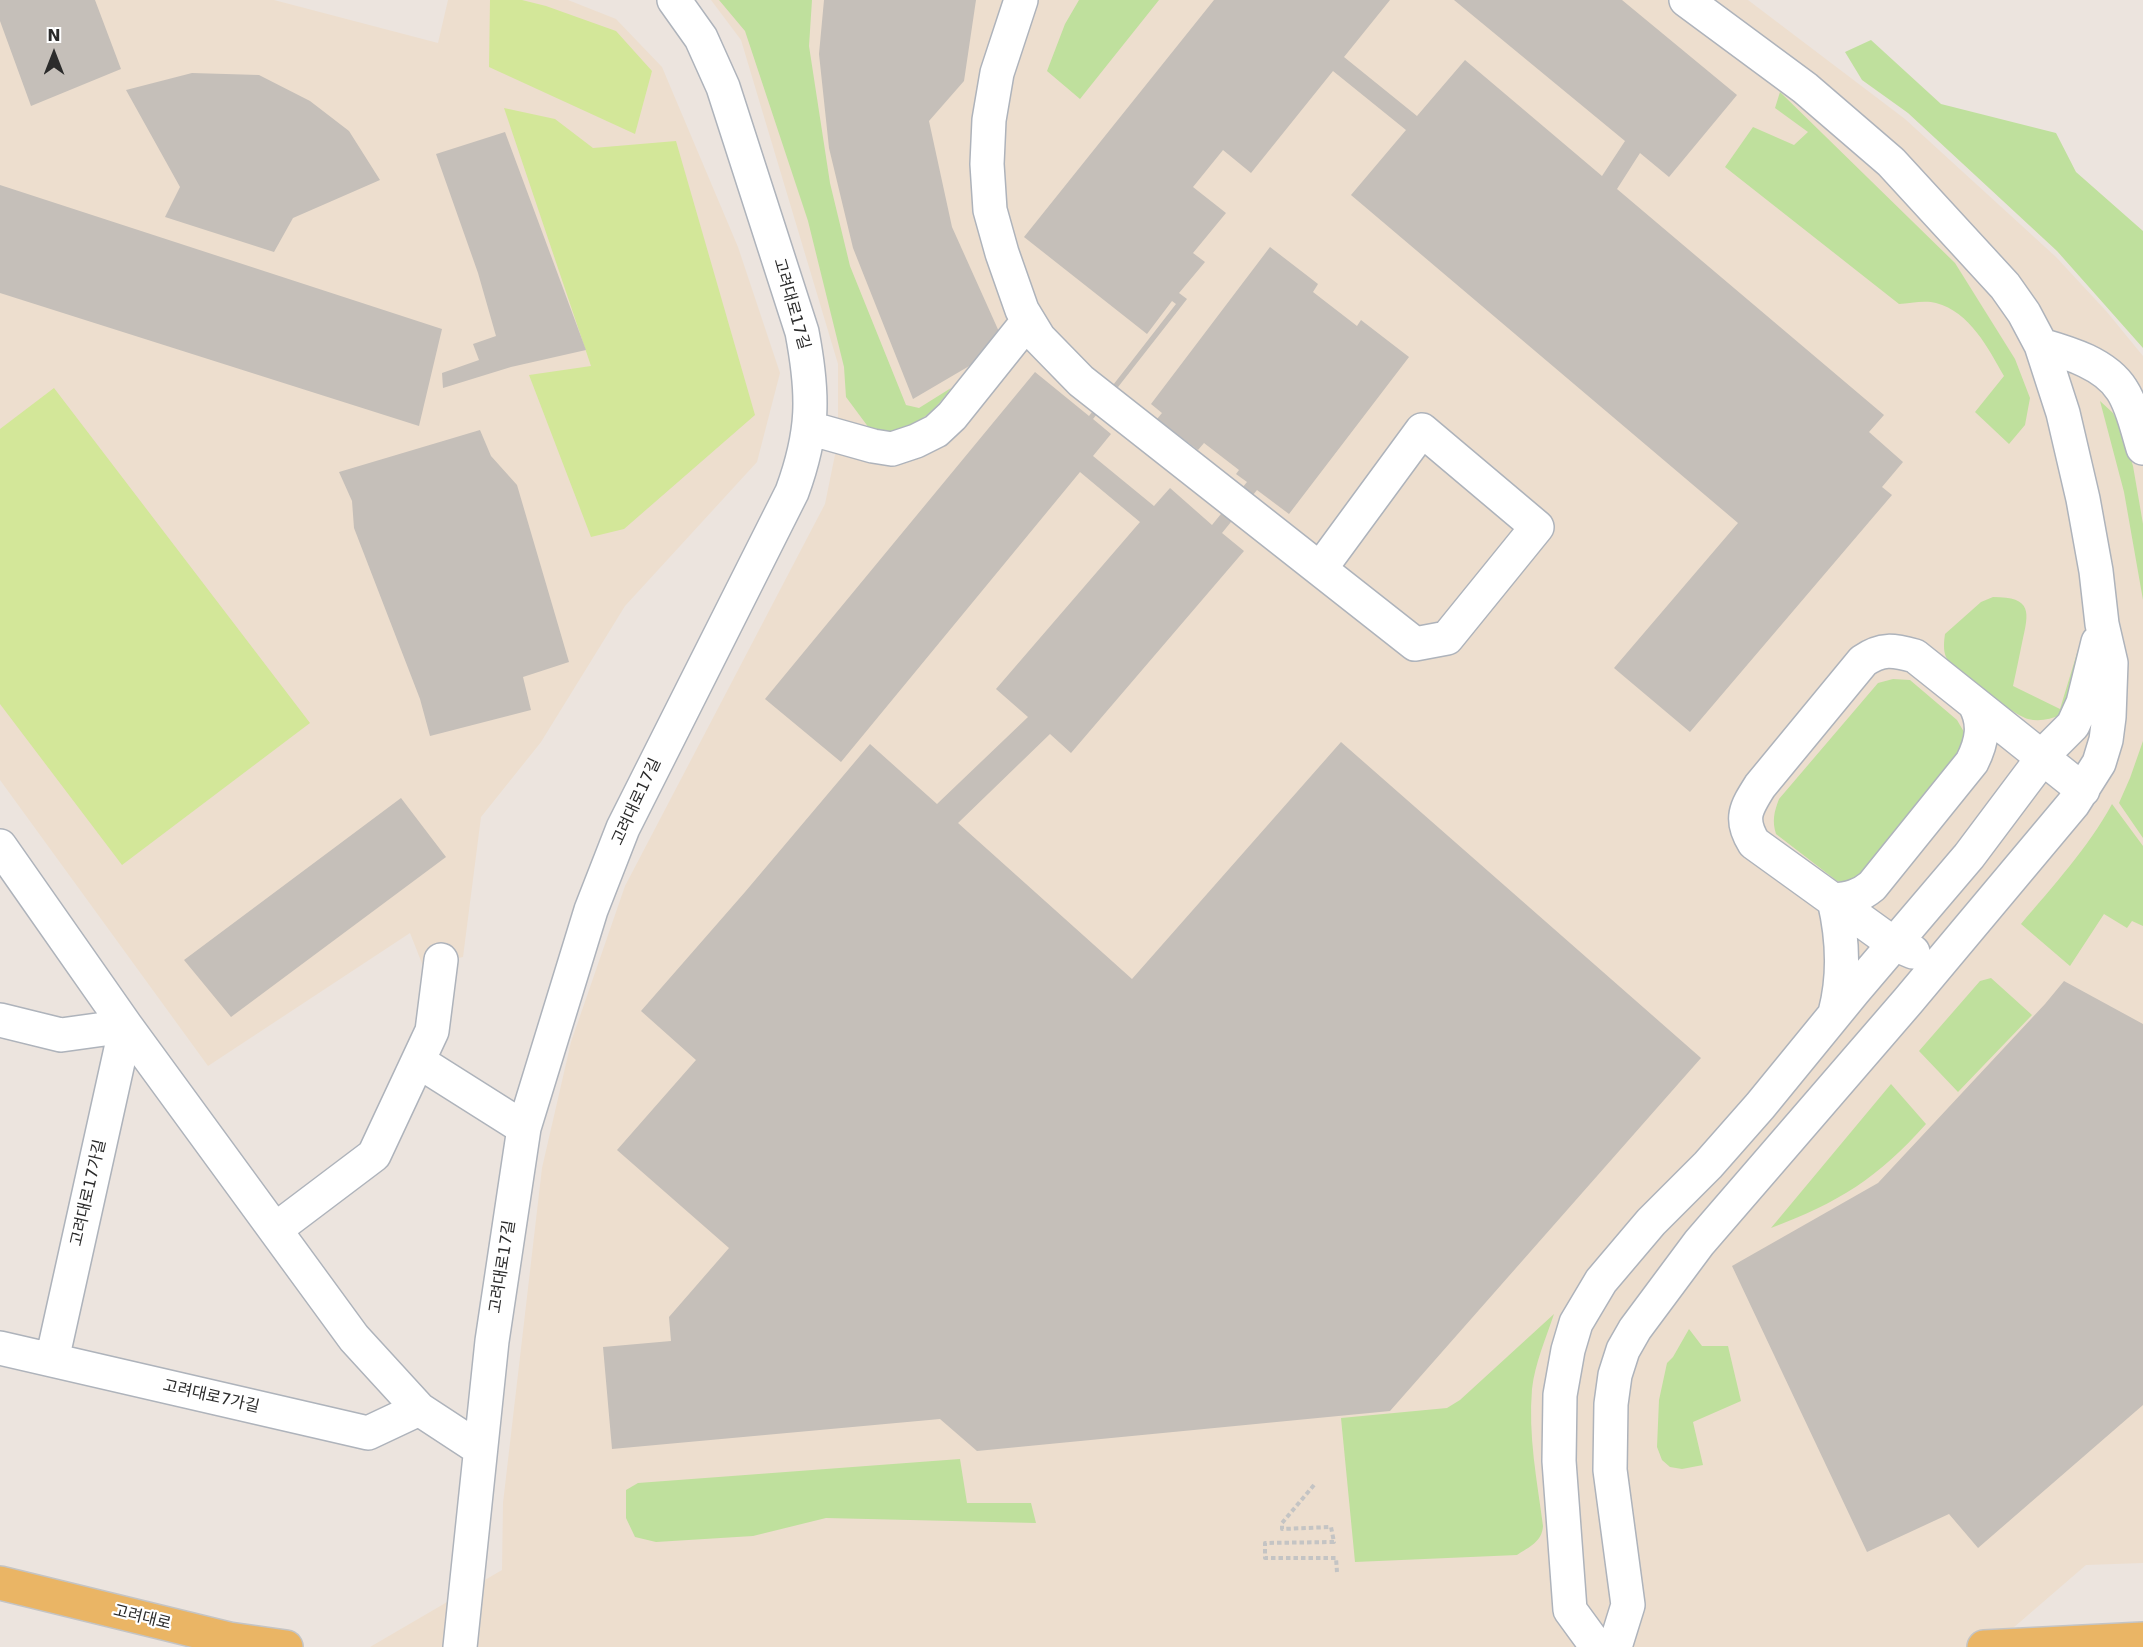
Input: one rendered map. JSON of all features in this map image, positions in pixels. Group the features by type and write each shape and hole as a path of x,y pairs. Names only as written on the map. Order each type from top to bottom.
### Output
{"main road":[{"name":"고려대로","path":"0,1583 225,1643 286,1647"},
{"path":"1984,1647 2143,1639"}],"street":[{"name":"고려대로17길","path":"460,1647 492,1341 524,1128 591,910 623,828 792,492 802,464 809,428 810,389 802,332 723,87 702,38 674,0"},
{"path":"1021,0 997,73 989,120 987,164 990,210 1022,310 1039,338 1081,381 1415,644 1447,638 1537,527 1422,430 1320,569"},
{"path":"1615,1647 1628,1605 1610,1470 1611,1404 1615,1375 1623,1350 1635,1329 1699,1243 2022,867 2083,790 2099,763 2106,740 2109,717 2111,663 2102,624 2084,499 2063,413 2041,345 2024,313 2005,286 1905,176 1805,88 1686,0"},
{"path":"809,428 892,449 916,441 936,431 952,416 1029,321"},
{"path":"2041,345 2076,356 2112,378 2122,391 2133,414 2143,448"},
{"path":"1597,1647 1570,1610 1559,1461 1560,1395 1568,1350 1576,1323 1608,1272 1651,1222 1708,1165 1969,856 2043,758 2073,725 2083,703 2102,624"},
{"path":"1939,963 1894,944 1754,843 1746,831 1749,804 1760,786 1863,661 1876,652 1892,651 1915,656 2083,790"},
{"path":"1834,900 1850,898 1872,886 1972,762 1982,739 1980,713 1974,703"},
{"path":"0,846 126,1026 354,1338 419,1409 480,1449"},
{"path":"1834,900 1841,930 1842,967 1840,993 1834,1015"},
{"path":"276,1229 374,1155 432,1031 441,960"},
{"path":"0,1020 61,1035 126,1026"},
{"name":"고려대로17가길","path":"52,1360 126,1026"},
{"path":"418,1061 524,1128"},
{"name":"고려대로7가길","path":"0,1348 368,1433 419,1409"}],"path":[{"path":"1314,1485 1282,1523 1282,1529 1331,1527 1334,1542 1265,1543 1265,1558 1336,1558 1337,1572"}],"shaded area":[{"path":"0,0 274,0 438,43 448,0 568,0 616,19 662,67 738,247 780,373 757,462 625,606 541,742 481,817 463,957 423,966 410,933 208,1066 0,780"},
{"path":"711,0 1748,0 1905,119 2056,257 2107,312 2143,356 2143,1563 2086,1565 1991,1647 370,1647 502,1570 503,1503 542,1168 571,1042 625,886 825,504 838,440 838,364 741,40"}],"green space":[{"path":"490,0 522,0 546,6 616,31 652,71 635,134 489,67"},
{"path":"719,0 812,0 809,46 830,183 850,266 906,405 919,408 951,388 927,414 897,434 869,428 846,397 844,367 808,221 745,31"},
{"path":"1079,0 1159,0 1080,99 1047,71 1065,24"},
{"path":"1871,40 1941,104 2056,133 2076,172 2143,231 2143,348 2057,251 1908,113 1862,80 1845,52"},
{"path":"1780,92 1955,263 2015,359 2030,398 2025,425 2009,444 1975,412 2004,376 1977,332 1959,314 1932,302 1899,304 1725,167 1753,127 1794,145 1808,132 1775,108"},
{"path":"504,108 555,119 593,148 676,141 755,415 624,529 591,537 529,375 591,366"},
{"path":"54,388 310,723 122,865 0,704 0,429"},
{"path":"2100,401 2113,413 2121,428 2133,466 2143,524 2143,600 2124,492"},
{"path":"1993,597 2015,600 2022,603 2025,608 2026,623 2013,686 2060,709 2081,640 2083,657 2061,715 2037,720 2021,716 1959,672 1946,657 1945,634 1981,602"},
{"path":"1893,679 1910,680 1957,720 1964,732 1966,745 1859,877 1848,882 1837,881 1776,834 1774,821 1776,808 1779,799 1878,683"},
{"path":"2143,741 2143,838 2119,803"},
{"path":"2112,804 2143,846 2143,926 2132,921 2127,928 2104,914 2070,966 2021,924 2081,851"},
{"path":"1991,978 2032,1015 1958,1092 1919,1051 1980,981"},
{"path":"1891,1084 1926,1124 1891,1160 1856,1187 1817,1209 1771,1228"},
{"path":"1554,1314 1538,1360 1532,1389 1532,1441 1543,1526 1537,1540 1517,1555 1355,1562 1341,1418 1447,1408 1460,1400"},
{"path":"1689,1329 1702,1346 1728,1346 1741,1401 1693,1422 1703,1465 1682,1469 1670,1467 1662,1460 1657,1447 1659,1400 1667,1363"},
{"path":"960,1459 967,1503 1031,1503 1036,1523 826,1518 753,1536 656,1542 635,1537 626,1518 626,1490 638,1483"}],"building":[{"path":"0,0 95,0 121,69 31,106 0,21"},
{"path":"824,0 976,0 964,81 929,121 952,227 1005,345 913,399 853,248 829,148 819,54"},
{"path":"1214,0 1390,0 1344,57 1417,116 1465,60 1602,176 1625,141 1454,0 1622,0 1737,95 1669,177 1640,153 1617,189 1884,415 1869,432 1903,462 1882,487 1892,495 1690,732 1614,668 1738,523 1351,195 1406,130 1333,71 1251,173 1223,150 1193,187 1226,213 1193,253 1205,262 1179,293 1187,299 1093,419 1111,434 1093,456 1154,506 1170,488 1212,525 1247,482 1236,474 1239,470 1204,443 1198,450 1157,419 1162,413 1151,404 1270,247 1318,284 1313,292 1357,326 1361,320 1409,357 1289,514 1257,490 1222,533 1244,551 1071,753 1050,734 958,823 1132,979 1341,742 1701,1058 1390,1411 977,1451 940,1419 612,1449 603,1347 671,1341 669,1317 729,1248 617,1150 696,1060 641,1011 870,744 937,804 1028,717 996,689 1140,522 1080,472 841,762 765,699 1035,372 1089,416 1176,304 1172,301 1147,334 1024,237"},
{"path":"192,73 259,75 310,101 349,131 380,180 293,218 274,252 165,217 180,187 126,90"},
{"path":"505,132 586,350 511,367 443,388 442,373 479,360 473,344 496,336 478,273 436,154"},
{"path":"0,185 442,329 419,426 0,293"},
{"path":"480,430 491,456 517,485 569,662 523,677 531,710 430,736 420,699 354,528 352,501 339,472"},
{"path":"401,798 446,857 231,1017 184,960"},
{"path":"2064,981 2143,1024 2143,1405 1978,1548 1949,1514 1867,1552 1732,1266 1878,1183"}]}
